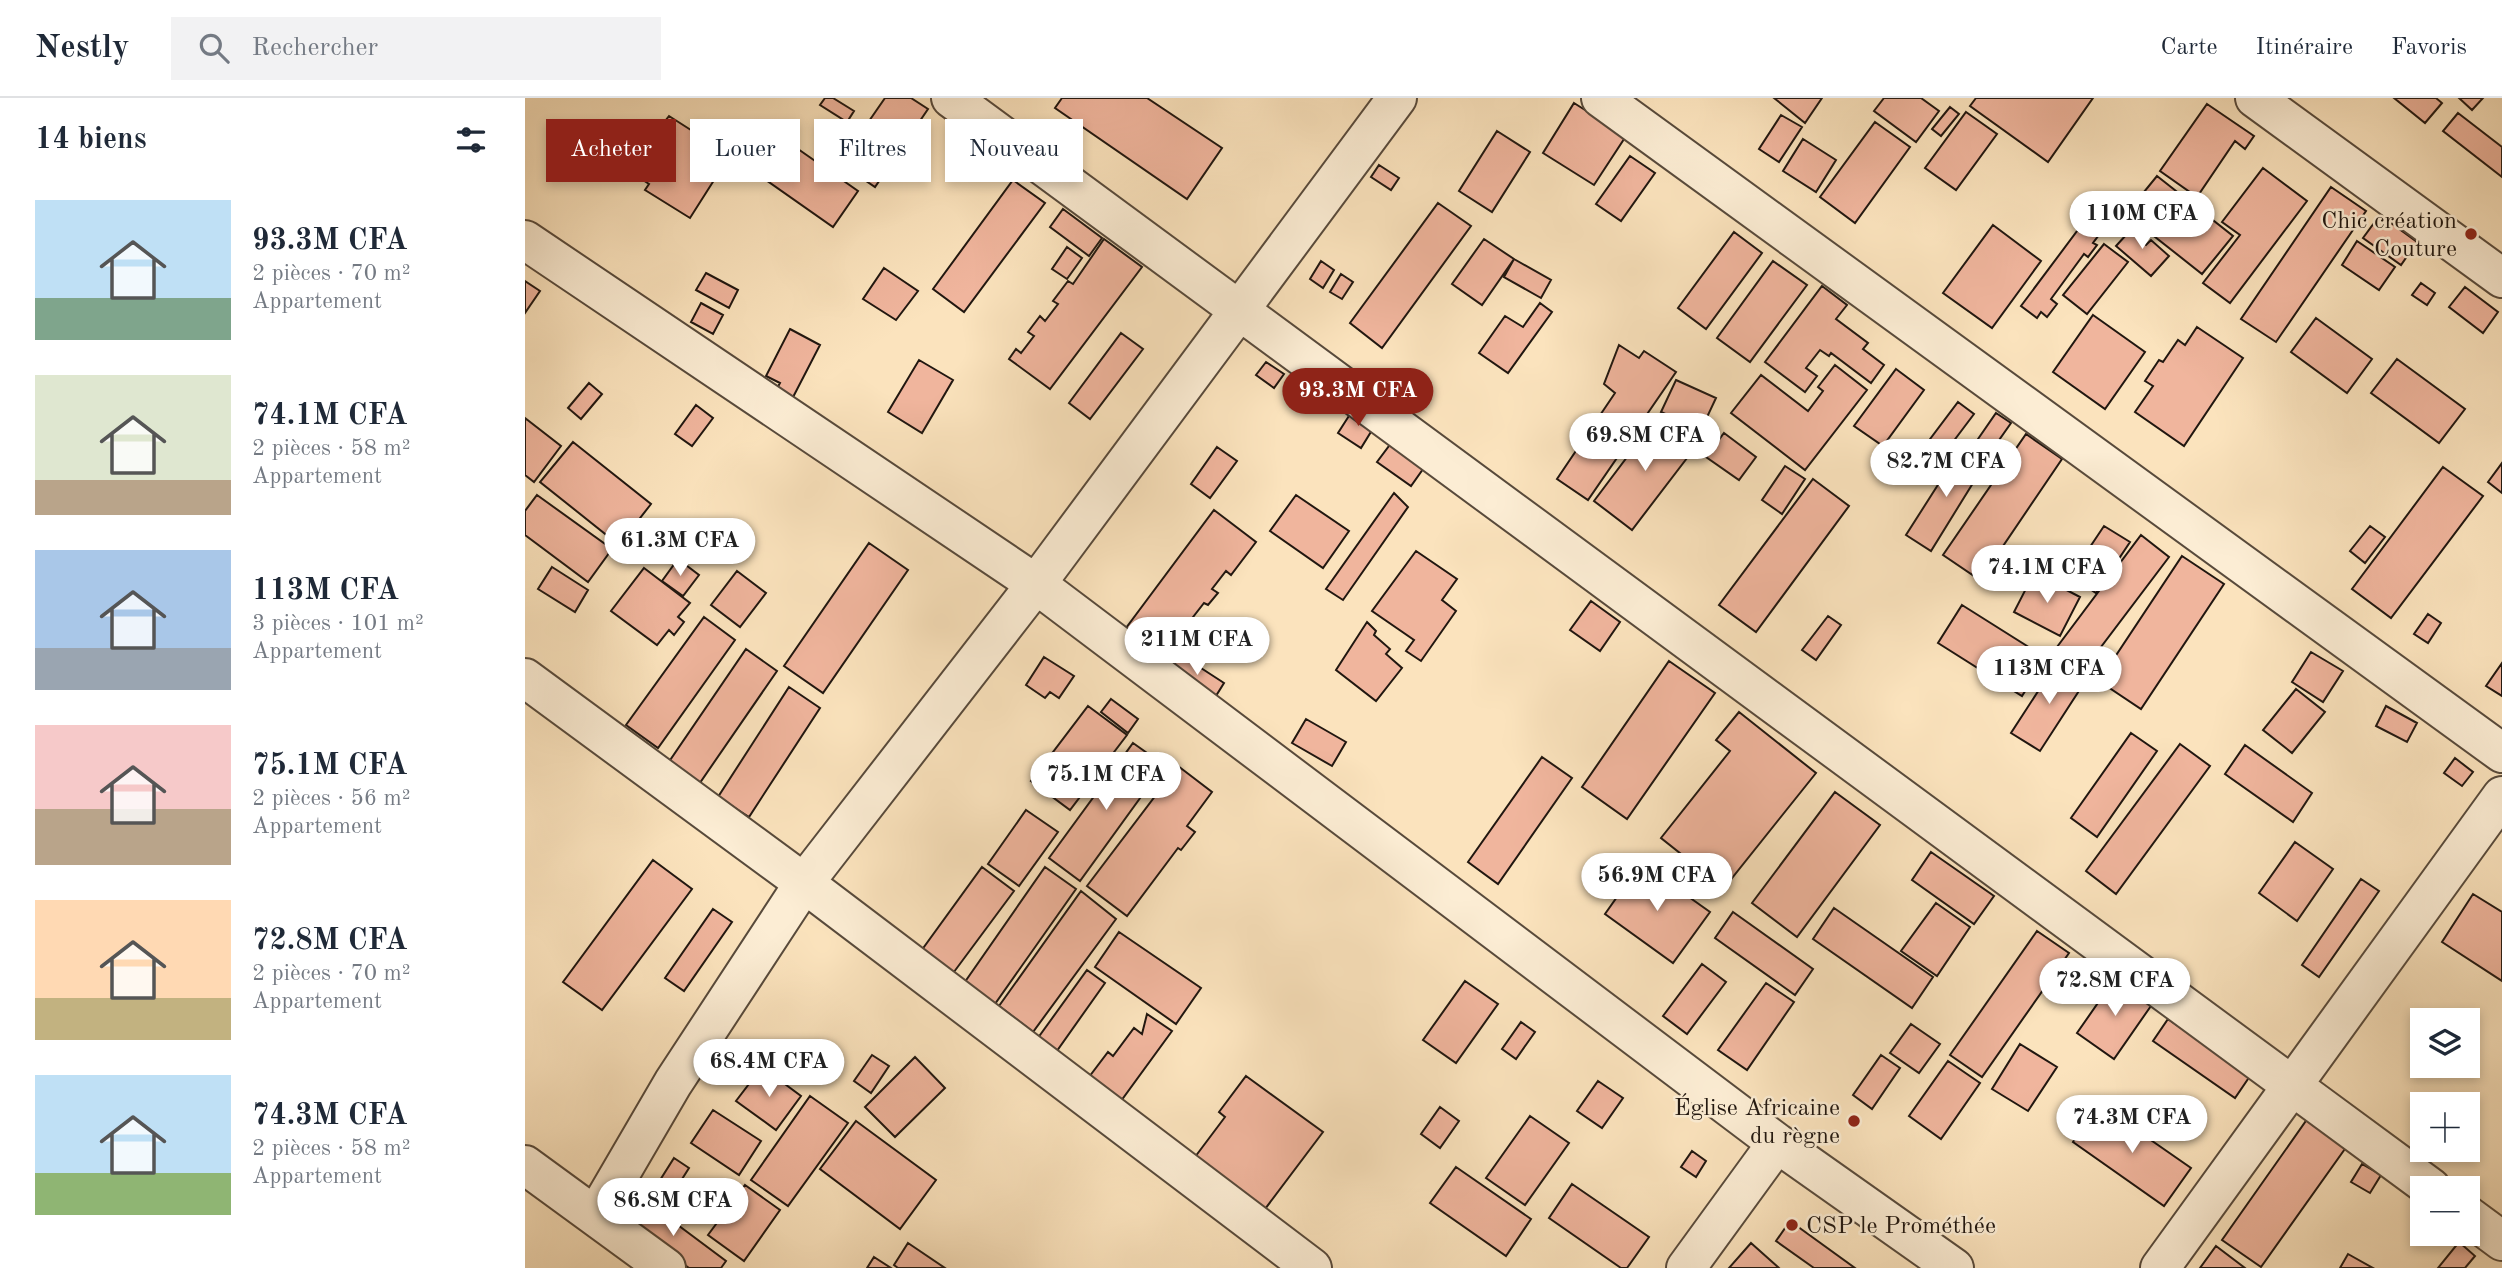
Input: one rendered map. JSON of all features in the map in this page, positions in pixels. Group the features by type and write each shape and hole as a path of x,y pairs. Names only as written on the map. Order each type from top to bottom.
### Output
{"street":[{"path":"951,98 2415,1176"},
{"path":"596,1215 673,1083 804,883 1036,584 1241,312 1397,98"},
{"path":"1601,98 2502,753"},
{"path":"2255,98 2502,278"},
{"path":"525,240 1036,584 1777,1143 1954,1268"},
{"path":"525,678 804,883 1312,1268"},
{"path":"2160,1268 2502,796"},
{"path":"1686,1268 1777,1143"},
{"path":"525,1165 666,1268"},
{"path":"2480,1225 2502,1241"}],"building":[{"path":"825,98 833,98 854,111 849,119 842,119 820,105"},
{"path":"885,98 911,98 928,109 921,119 870,119"},
{"path":"1062,98 1147,98 1222,148 1187,199 1083,127 1083,119 1071,119 1055,108"},
{"path":"1774,98 1822,98 1805,123"},
{"path":"1884,98 1921,98 1939,111 1916,142 1874,111"},
{"path":"1976,98 2093,98 2048,162 1970,106"},
{"path":"2394,98 2436,98 2442,103 2425,123"},
{"path":"2459,98 2483,98 2472,110"},
{"path":"1574,103 1626,136 1594,185 1543,153"},
{"path":"2207,104 2254,136 2245,149 2235,141 2197,197 2160,171"},
{"path":"1950,107 1959,114 1941,136 1932,129"},
{"path":"1966,112 1997,134 1956,190 1925,168"},
{"path":"2458,113 2502,147 2502,177 2443,131"},
{"path":"1781,115 1802,127 1779,162 1759,149"},
{"path":"676,120 690,129 690,182 713,182 690,218 645,190 649,184 646,182 676,182"},
{"path":"1875,122 1910,147 1855,223 1820,197"},
{"path":"1497,131 1530,152 1492,212 1459,191"},
{"path":"1803,139 1836,160 1816,192 1783,171"},
{"path":"800,150 814,160 814,182 845,182 858,191 833,227 769,182 800,182"},
{"path":"1630,156 1655,173 1621,221 1596,204"},
{"path":"1379,165 1399,178 1391,190 1371,177"},
{"path":"2263,168 2307,201 2230,303 2203,283 2240,235 2222,222"},
{"path":"2157,176 2233,236 2202,274 2126,214"},
{"path":"1012,182 1016,182 1045,203 964,312 933,289"},
{"path":"2331,187 2366,211 2276,342 2241,319"},
{"path":"1438,203 1471,226 1382,348 1350,323"},
{"path":"2095,207 2115,222 2109,230 2105,227 2093,243 2097,245 2088,257 2084,254 2051,299 2057,304 2047,317 2041,312 2037,318 2021,306"},
{"path":"1063,209 1102,238 1089,256 1050,227"},
{"path":"2380,215 2417,242 2401,265 2363,238"},
{"path":"2128,220 2137,228 2132,233 2146,245 2151,240 2169,256 2151,276 2116,246 2127,234 2121,228"},
{"path":"1993,225 2041,261 1992,328 1943,293"},
{"path":"1734,232 1762,253 1706,329 1678,308"},
{"path":"1104,239 1142,267 1050,389 1009,359 1016,349 1021,353 1034,336 1028,332 1040,316 1045,321 1058,304 1053,301 1068,281 1073,284"},
{"path":"1484,239 1514,259 1482,305 1452,284"},
{"path":"2357,241 2395,267 2379,290 2342,265"},
{"path":"2104,244 2128,262 2087,314 2063,295"},
{"path":"1067,247 1082,258 1067,279 1052,269"},
{"path":"1514,259 1551,280 1541,298 1504,277"},
{"path":"1321,261 1334,270 1323,288 1310,279"},
{"path":"1773,261 1807,285 1750,362 1717,338"},
{"path":"884,268 918,291 896,320 863,299"},
{"path":"706,273 738,290 729,308 696,290"},
{"path":"1341,274 1353,282 1342,299 1330,292"},
{"path":"525,281 540,291 525,313"},
{"path":"2421,283 2435,293 2427,305 2412,295"},
{"path":"1822,286 1847,305 1836,319 1868,343 1863,349 1884,365 1871,383 1831,353 1829,356 1820,350 1806,368 1817,376 1805,392 1765,362"},
{"path":"2465,287 2498,312 2483,333 2449,307"},
{"path":"701,303 723,315 713,334 691,322"},
{"path":"1540,303 1552,312 1508,373 1479,353 1505,316 1523,327"},
{"path":"2093,315 2145,352 2105,409 2053,372"},
{"path":"2316,318 2372,359 2347,393 2291,352"},
{"path":"2197,327 2243,358 2184,446 2135,412 2153,386 2145,381 2159,360 2163,362 2178,340 2185,345"},
{"path":"790,329 820,345 791,401 775,392 780,383 766,376"},
{"path":"1121,333 1143,349 1090,419 1069,403"},
{"path":"1619,345 1639,358 1644,351 1676,372 1588,500 1557,479 1615,393 1604,384"},
{"path":"2397,359 2465,409 2439,443 2371,393"},
{"path":"919,360 953,380 922,433 888,412"},
{"path":"1266,362 1284,374 1274,388 1256,375"},
{"path":"1835,365 1867,390 1805,470 1731,413 1761,375 1808,411 1823,391 1818,387"},
{"path":"1896,369 1924,390 1883,446 1854,426"},
{"path":"1676,380 1716,398 1701,430 1661,412"},
{"path":"589,383 602,394 581,419 568,408"},
{"path":"1958,402 1974,414 1925,479 1909,467"},
{"path":"696,405 713,418 692,446 675,434"},
{"path":"1354,408 1377,422 1361,448 1338,433"},
{"path":"1996,413 2011,423 1992,450 1978,439"},
{"path":"1658,416 1697,445 1632,530 1594,501"},
{"path":"525,418 561,446 534,482 525,475"},
{"path":"1724,433 1756,457 1739,480 1706,457"},
{"path":"2026,434 2062,459 1980,580 1943,555"},
{"path":"1395,438 1428,462 1411,486 1377,462"},
{"path":"573,442 651,504 619,545 540,482"},
{"path":"1217,447 1237,461 1210,498 1191,484"},
{"path":"1962,447 1986,462 1931,551 1906,535"},
{"path":"2502,463 2502,493 2488,482"},
{"path":"1785,466 1805,479 1782,514 1762,500"},
{"path":"2443,467 2483,496 2391,618 2352,589"},
{"path":"1813,479 1849,506 1756,632 1719,605"},
{"path":"1394,493 1408,507 1343,600 1326,589"},
{"path":"537,495 612,549 588,582 525,535 525,511"},
{"path":"1296,495 1349,531 1323,568 1270,531"},
{"path":"1214,510 1256,542 1231,575 1226,571 1212,589 1218,593 1208,605 1204,603 1190,621 1195,624 1168,653 1171,655 1165,664 1123,632"},
{"path":"2104,526 2130,542 2096,593 2087,587 2100,566 2084,556"},
{"path":"2370,526 2385,537 2365,563 2350,551"},
{"path":"2141,535 2169,557 2082,672 2054,651"},
{"path":"869,543 908,570 823,693 784,666"},
{"path":"1416,551 1457,579 1442,600 1456,611 1421,661 1406,651 1414,640 1372,611"},
{"path":"2182,556 2224,584 2141,709 2099,681"},
{"path":"678,559 699,575 683,596 662,581"},
{"path":"552,567 588,590 575,612 538,589"},
{"path":"644,568 690,603 678,617 684,622 674,635 669,630 657,645 611,611"},
{"path":"737,571 766,593 740,627 711,605"},
{"path":"2034,573 2080,597 2060,636 2014,612"},
{"path":"1591,601 1620,622 1600,651 1570,630"},
{"path":"1962,605 2046,658 2022,696 1938,643"},
{"path":"2428,614 2441,623 2428,643 2414,634"},
{"path":"1828,616 1841,625 1816,660 1802,650"},
{"path":"704,617 735,640 658,748 626,725"},
{"path":"1367,622 1376,631 1374,635 1390,649 1386,654 1402,668 1376,701 1336,670"},
{"path":"746,649 777,671 695,790 664,769"},
{"path":"2311,652 2343,671 2323,702 2292,682"},
{"path":"1181,655 1224,683 1214,699 1170,670"},
{"path":"1044,657 1074,676 1059,698 1050,692 1045,698 1026,685"},
{"path":"1669,661 1715,693 1627,819 1582,787"},
{"path":"2057,662 2086,680 2040,751 2011,733"},
{"path":"2502,663 2502,696 2486,686"},
{"path":"789,687 820,708 749,817 718,797"},
{"path":"2296,689 2325,712 2292,753 2263,730"},
{"path":"1111,699 1138,719 1128,733 1101,712"},
{"path":"1088,706 1127,735 1070,810 1031,781"},
{"path":"2386,706 2417,723 2407,742 2376,726"},
{"path":"1739,712 1816,773 1724,888 1661,838 1730,751 1716,740"},
{"path":"1306,719 1346,742 1332,766 1292,743"},
{"path":"2131,733 2157,751 2097,837 2071,818"},
{"path":"1133,743 1164,765 1080,881 1049,858"},
{"path":"2180,744 2210,766 2116,894 2086,871"},
{"path":"2245,745 2312,793 2293,822 2225,774"},
{"path":"1542,757 1572,778 1498,884 1468,862"},
{"path":"2455,758 2473,772 2462,786 2444,773"},
{"path":"1178,766 1212,792 1187,826 1195,832 1181,850 1178,848 1127,916 1087,886"},
{"path":"1835,792 1880,825 1797,937 1752,903"},
{"path":"1026,810 1058,832 1019,886 988,864"},
{"path":"2295,842 2333,869 2297,921 2259,893"},
{"path":"1931,852 1994,896 1974,924 1912,880"},
{"path":"653,860 692,889 602,1010 563,982"},
{"path":"1641,863 1710,912 1673,963 1605,914"},
{"path":"982,867 1014,891 948,980 916,958"},
{"path":"1045,867 1076,889 990,1011 960,989"},
{"path":"2361,879 2379,891 2319,977 2302,965"},
{"path":"1081,891 1116,919 1033,1032 999,1006"},
{"path":"2473,894 2502,912 2502,981 2442,942"},
{"path":"1936,903 1970,927 1937,976 1901,951"},
{"path":"1834,908 1933,977 1912,1008 1813,939"},
{"path":"713,909 732,922 684,991 665,978"},
{"path":"1733,912 1813,969 1795,995 1715,938"},
{"path":"2037,931 2069,953 1982,1077 1950,1055"},
{"path":"1119,932 1201,988 1176,1024 1095,967"},
{"path":"1702,964 1726,982 1687,1034 1663,1016"},
{"path":"1087,970 1105,983 1054,1055 1035,1042"},
{"path":"2116,977 2153,1003 2114,1059 2077,1033"},
{"path":"1465,981 1498,1004 1456,1063 1423,1040"},
{"path":"1766,983 1794,1002 1747,1070 1718,1050"},
{"path":"1147,1014 1172,1031 1118,1105 1086,1081 1108,1052 1113,1056 1134,1028 1142,1034"},
{"path":"2168,1019 2250,1076 2235,1098 2153,1041"},
{"path":"1521,1022 1535,1032 1516,1059 1502,1049"},
{"path":"1911,1024 1940,1044 1919,1073 1890,1053"},
{"path":"2020,1044 2057,1067 2028,1111 1992,1089"},
{"path":"872,1055 889,1066 871,1093 854,1081"},
{"path":"1881,1055 1900,1068 1872,1109 1853,1095"},
{"path":"915,1057 945,1088 895,1137 865,1107"},
{"path":"1948,1061 1980,1083 1941,1139 1909,1116"},
{"path":"762,1067 801,1096 776,1130 736,1101"},
{"path":"1246,1076 1323,1132 1262,1213 1192,1161 1225,1117 1219,1112"},
{"path":"1598,1081 1623,1098 1602,1128 1577,1111"},
{"path":"810,1096 848,1123 788,1206 751,1180"},
{"path":"2099,1104 2191,1168 2164,1206 2073,1142"},
{"path":"1440,1107 1459,1121 1440,1148 1421,1134"},
{"path":"713,1110 761,1141 739,1175 691,1143"},
{"path":"1530,1116 1569,1143 1525,1205 1486,1178"},
{"path":"2308,1118 2347,1146 2261,1267 2222,1240"},
{"path":"856,1121 936,1180 900,1229 820,1169"},
{"path":"1692,1151 1706,1161 1696,1177 1681,1167"},
{"path":"674,1158 689,1168 665,1206 650,1196"},
{"path":"2362,1164 2381,1175 2370,1193 2351,1182"},
{"path":"1456,1167 1531,1219 1506,1256 1430,1203"},
{"path":"1572,1184 1649,1237 1627,1268 1621,1268 1549,1218"},
{"path":"745,1185 780,1210 744,1261 708,1235"},
{"path":"643,1199 726,1261 721,1268 689,1268 626,1221"},
{"path":"1790,1221 1855,1268 1814,1268 1776,1241"},
{"path":"908,1243 945,1268 898,1268 894,1265"},
{"path":"1751,1243 1779,1268 1729,1268"},
{"path":"2216,1246 2245,1268 2200,1268"},
{"path":"2456,1246 2464,1246 2475,1256 2465,1268 2438,1268"},
{"path":"2348,1254 2373,1268 2340,1268"},
{"path":"874,1257 891,1268 867,1268"}],"place":[{"name":"Chic création Couture","path":"2471,234"},
{"name":"Église Africaine du règne","path":"1854,1121"},
{"name":"CSP le Prométhée","path":"1792,1225"}]}
